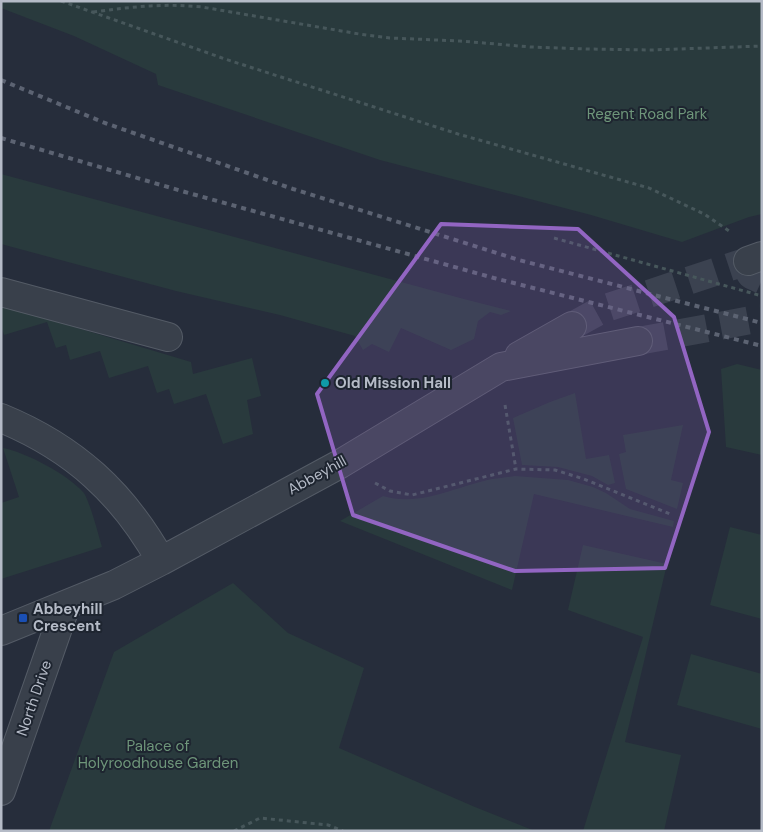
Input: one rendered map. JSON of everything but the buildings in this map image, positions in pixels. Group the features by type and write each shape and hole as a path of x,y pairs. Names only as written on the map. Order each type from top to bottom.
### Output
{"street":[{"path":"1,292 59,302 168,337"},
{"path":"501,367 572,326"},
{"name":"Abbeyhill","path":"1,630 66,606 114,585 161,561 340,464 501,367 638,341"},
{"path":"1,418 57,446 89,469 128,510 161,561"},
{"name":"North Drive","path":"1,791 66,606"}],"path":[{"path":"61,1 217,56 458,134 649,188 704,214"},
{"path":"93,12 157,4 182,4 359,34 531,47 651,50 762,46"},
{"path":"554,238 762,296"},
{"path":"501,367 507,421 516,469"},
{"path":"340,464 390,491 412,495 516,469 555,470 584,479 670,514"},
{"path":"234,831 260,818 328,825 343,831"}],"highlighted area":[{"path":"441,224 578,229 674,317 709,432 665,568 515,571 353,515 317,394"}],"green space":[{"name":"Regent Road Park","path":"1,1 762,1 762,214 682,242 591,215 380,160 158,85 156,74 74,36 1,8"},
{"path":"1,174 511,311 501,315 490,312 478,321 474,339 451,350 401,328 389,352 372,344 363,350 355,336 1,244"},
{"path":"1,305 191,362 193,374 252,358 261,396 247,400 253,434 223,444 206,394 174,404 169,389 157,393 148,366 109,378 100,351 70,360 66,345 56,348 47,322 4,335 1,326"},
{"path":"737,364 762,370 762,455 726,447 721,369"},
{"path":"575,393 586,459 609,455 615,483 608,485 592,476 558,467 522,465 513,418"},
{"path":"683,425 671,480 683,483 677,509 626,489 619,454 626,452 623,435"},
{"path":"3,448 23,454 57,471 83,492 91,509 102,547 1,579 1,503 19,497"},
{"path":"515,476 568,480 593,487 630,509 674,521 673,527 534,494 512,590 340,521 383,496 397,499 424,498 478,482"},
{"path":"730,527 762,535 762,619 710,605"},
{"path":"583,545 667,564 625,742 681,755 664,831 583,831 643,637 568,610"},
{"name":"Palace of Holyroodhouse Garden","path":"233,583 288,633 364,668 339,748 535,831 49,831 114,652"},
{"path":"691,654 762,674 762,729 677,705"}],"tunnel":[{"path":"572,326 603,309 748,261"},
{"path":"744,263 751,275 762,280"},
{"path":"638,341 762,318"}],"railway":[{"path":"1,80 105,123 293,189 519,260 762,323"},
{"path":"1,138 185,192 494,278 762,346"}],"place":[{"name":"Old Mission Hall","path":"325,383"},
{"name":"Abbeyhill Crescent","path":"23,618"}]}
